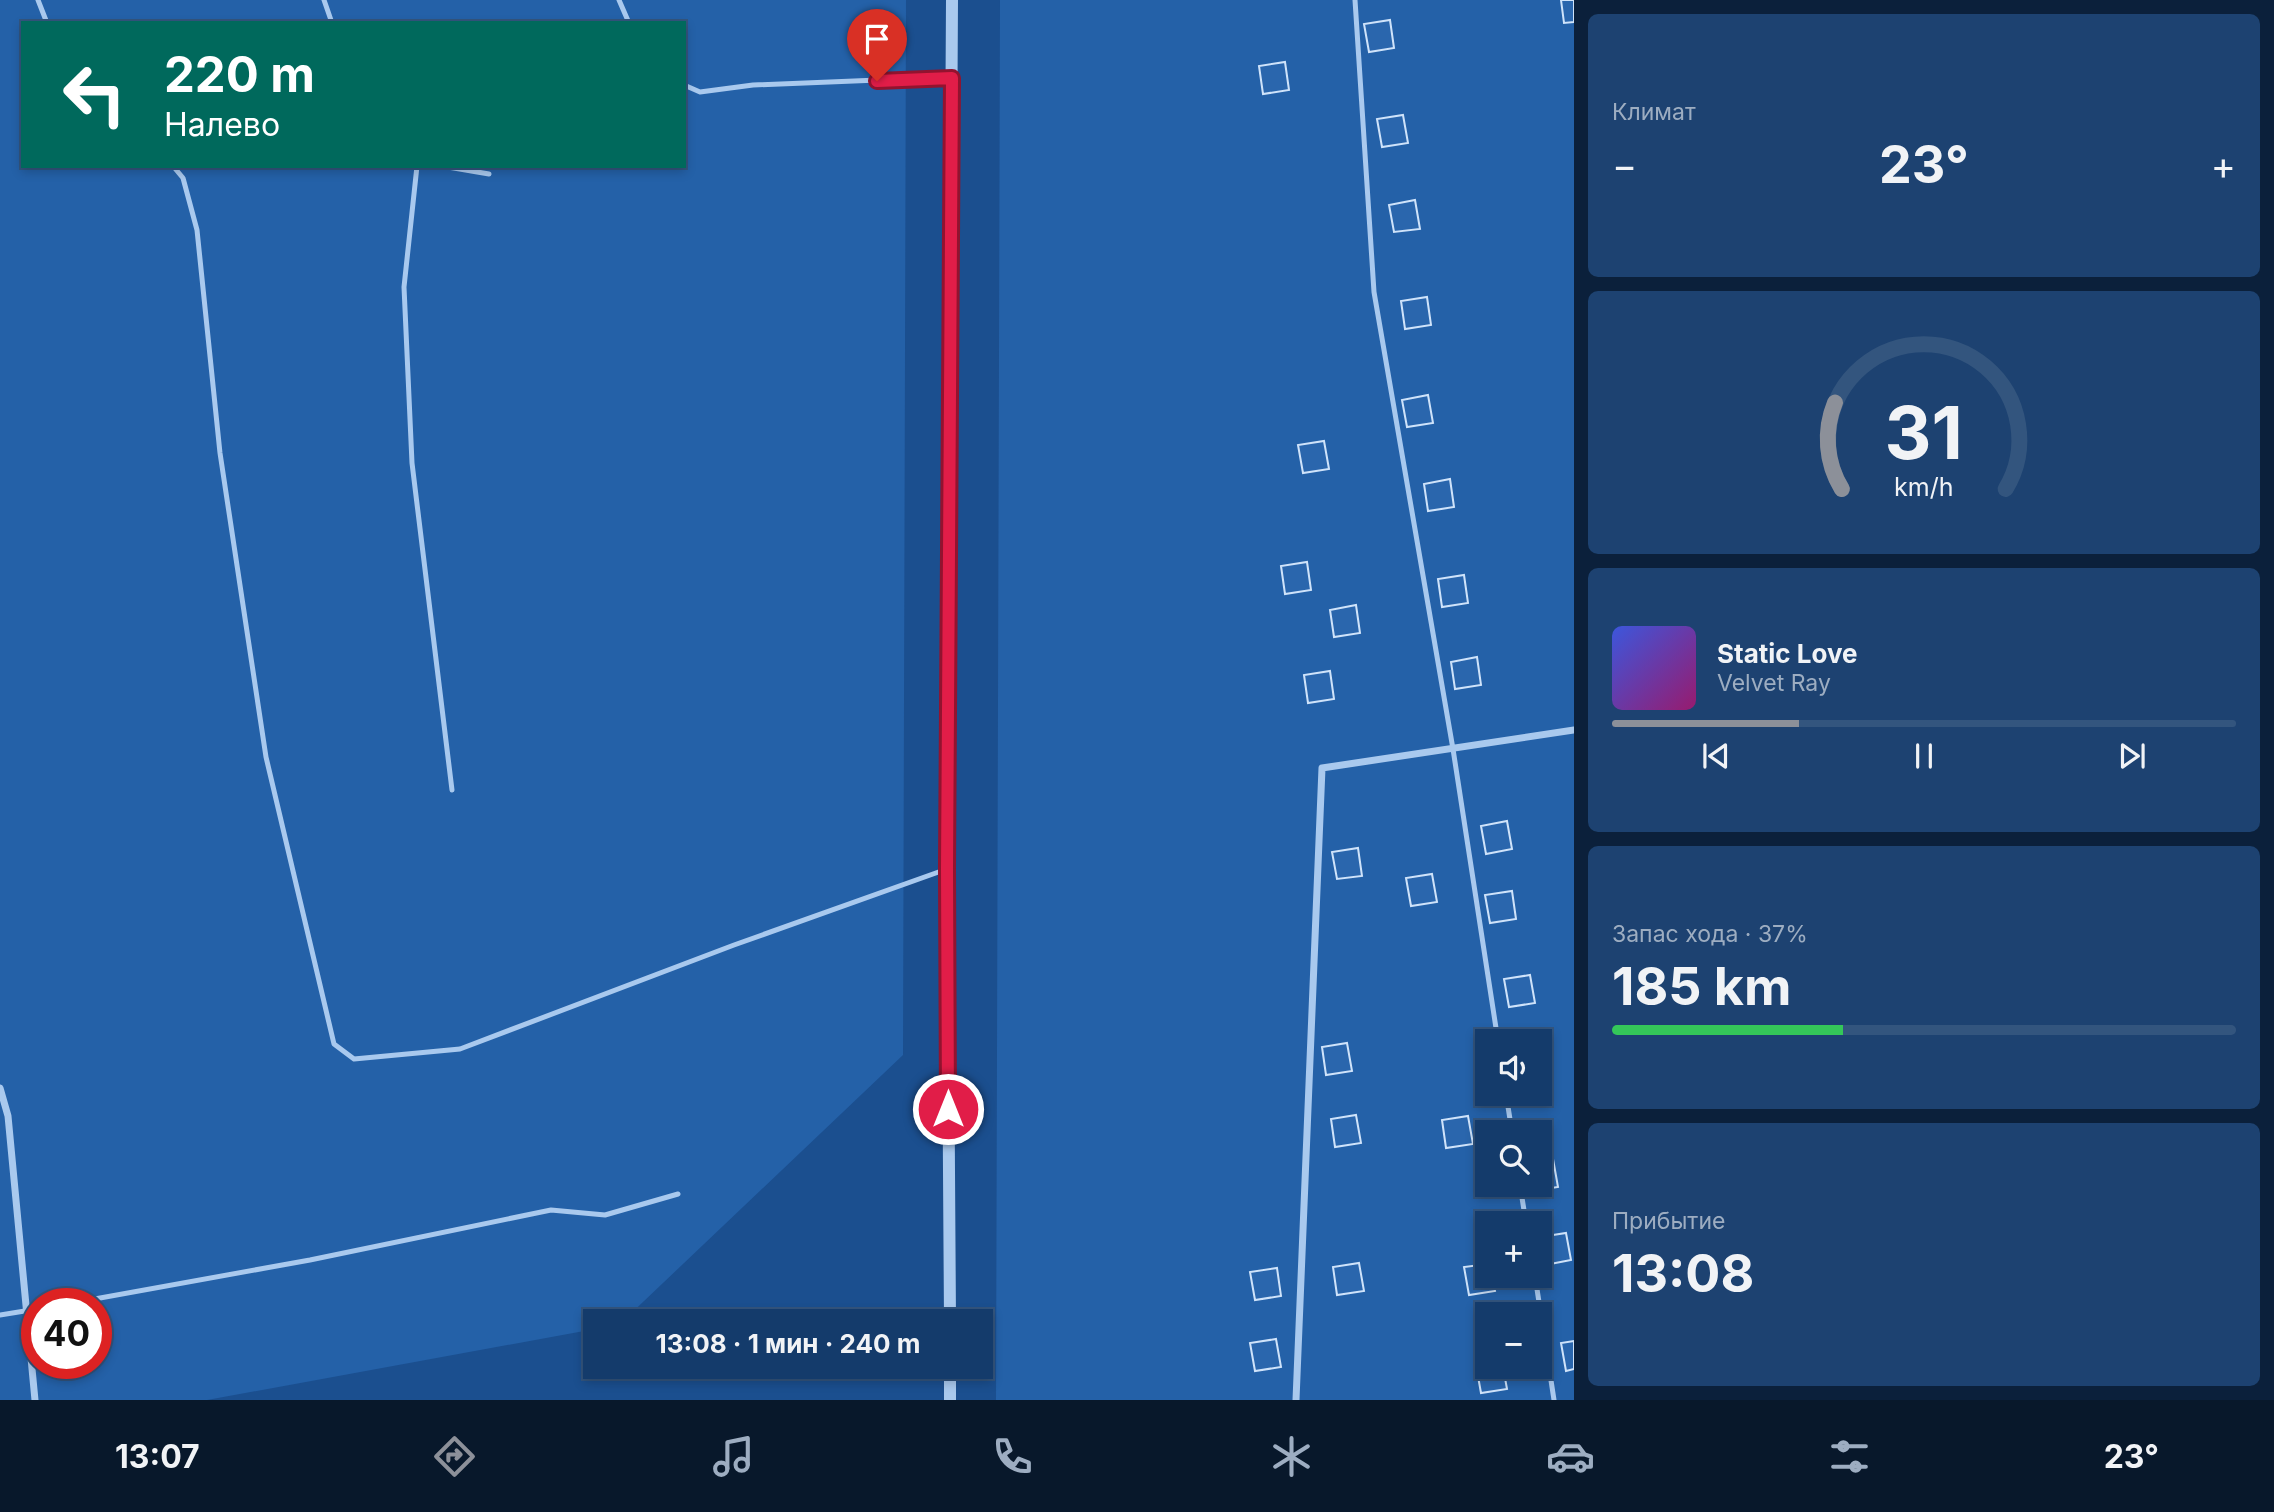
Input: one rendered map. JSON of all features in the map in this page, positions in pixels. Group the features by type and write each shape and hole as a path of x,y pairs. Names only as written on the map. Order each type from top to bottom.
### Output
{"street":[{"path":"950,1309 947,869 952,0"},
{"path":"1296,1400 1322,768 1574,730"},
{"path":"0,1088 8,1116 23,1288"},
{"path":"33,1379 35,1400"},
{"path":"950,1379 950,1400"}],"lane":[{"path":"38,0 46,21"},
{"path":"324,0 331,21"},
{"path":"619,0 628,21"},
{"path":"1355,0 1374,292 1453,750 1496,1029"},
{"path":"686,86 700,92 753,85 952,78"},
{"path":"175,168 183,178 197,230 220,453 266,757 334,1044 354,1059 460,1049 734,945 947,869"},
{"path":"417,168 404,287 412,463 452,790"},
{"path":"454,168 489,174"},
{"path":"112,1296 310,1260 551,1210 605,1215 678,1194"},
{"path":"1537,1288 1554,1400"},
{"path":"0,1315 21,1312"}],"shaded area":[{"path":"0,0 906,0 903,1055 636,1309 583,1309 583,1331 207,1400 0,1400"},
{"path":"1000,0 1574,0 1574,1400 996,1400"}],"building":[{"path":"1561,0 1574,0 1574,22 1564,23"},
{"path":"1390,20 1394,48 1369,52 1364,24"},
{"path":"1285,62 1289,90 1263,94 1259,66"},
{"path":"1403,115 1408,143 1382,147 1377,119"},
{"path":"1415,200 1420,229 1394,232 1389,205"},
{"path":"1427,297 1431,325 1405,329 1401,301"},
{"path":"1428,395 1433,423 1407,427 1402,400"},
{"path":"1324,441 1329,469 1303,473 1298,445"},
{"path":"1450,479 1454,507 1428,511 1424,484"},
{"path":"1307,562 1311,590 1285,594 1281,566"},
{"path":"1464,575 1468,603 1442,607 1438,579"},
{"path":"1356,605 1360,633 1334,637 1330,610"},
{"path":"1477,657 1481,685 1455,689 1451,662"},
{"path":"1330,671 1334,699 1308,703 1304,675"},
{"path":"1507,821 1512,849 1486,854 1481,826"},
{"path":"1358,848 1362,876 1337,879 1332,852"},
{"path":"1432,874 1437,902 1411,906 1406,878"},
{"path":"1512,891 1516,919 1490,923 1485,895"},
{"path":"1530,975 1535,1003 1509,1007 1504,979"},
{"path":"1347,1043 1352,1071 1326,1075 1322,1047"},
{"path":"1356,1115 1361,1143 1335,1147 1331,1119"},
{"path":"1468,1116 1473,1144 1446,1148 1442,1120"},
{"path":"1552,1159 1558,1187 1552,1188"},
{"path":"1566,1233 1571,1260 1552,1264 1552,1235"},
{"path":"1359,1263 1364,1291 1337,1295 1333,1267"},
{"path":"1475,1266 1475,1288 1494,1288 1495,1291 1469,1295 1464,1267"},
{"path":"1277,1268 1281,1296 1255,1300 1250,1272"},
{"path":"1276,1339 1281,1367 1255,1371 1250,1343"},
{"path":"1574,1341 1574,1369 1566,1371 1561,1343"},
{"path":"1478,1379 1505,1379 1507,1389 1481,1393"}],"route":[{"path":"877,81 952,78 948,1109"}]}
